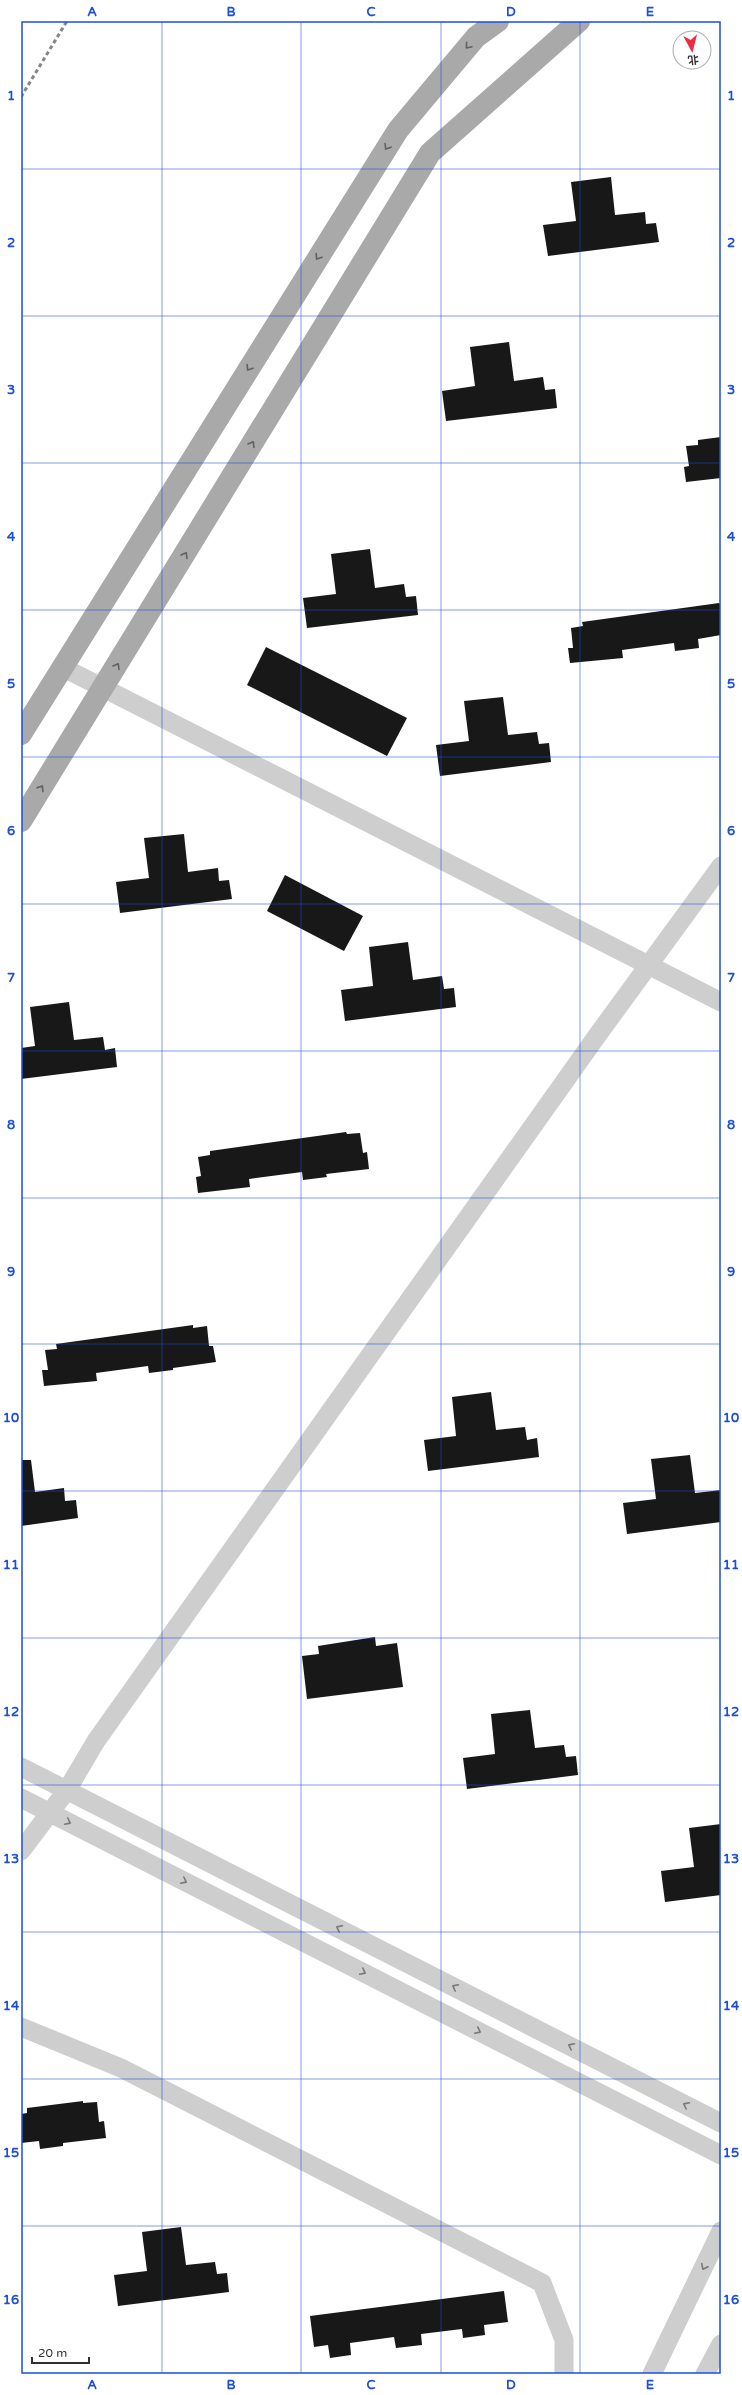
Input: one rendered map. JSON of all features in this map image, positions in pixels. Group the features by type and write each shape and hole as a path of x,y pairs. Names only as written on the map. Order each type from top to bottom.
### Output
{"main road":[{"path":"21,734 398,130 476,37 498,21"},
{"path":"21,822 430,153 579,21"}],"street":[{"path":"62,667 721,1002"},
{"path":"21,1851 49,1812 68,1790 96,1741 648,965 721,866"},
{"path":"21,1767 721,2123"},
{"path":"21,1798 721,2155"},
{"path":"21,2027 121,2068 542,2283 564,2340 564,2374"},
{"path":"652,2374 721,2232"},
{"path":"705,2374 721,2344"}],"building":[{"path":"611,177 615,215 645,212 646,224 656,223 659,242 548,256 543,225 576,221 571,182"},
{"path":"509,342 514,381 543,377 545,390 555,389 557,408 446,421 442,391 475,386 470,347"},
{"path":"721,437 721,478 686,482 684,467 689,466 686,446 698,445 698,440"},
{"path":"370,549 375,588 404,584 406,597 416,596 418,615 307,628 303,598 336,594 331,554"},
{"path":"719,603 721,605 721,635 698,639 699,648 675,651 674,643 622,650 623,658 570,663 568,648 573,648 571,628 583,626 582,622"},
{"path":"266,647 407,718 387,756 247,685"},
{"path":"503,697 508,735 537,732 539,744 549,743 551,762 440,776 436,745 469,741 464,701"},
{"path":"184,834 188,872 218,868 219,881 229,880 232,899 120,913 116,882 149,878 144,838"},
{"path":"285,875 363,916 344,951 267,911"},
{"path":"408,942 413,980 442,976 444,989 454,988 456,1007 345,1021 341,990 373,986 369,947"},
{"path":"69,1002 74,1040 103,1037 105,1050 115,1048 117,1067 21,1079 21,1048 35,1046 30,1007"},
{"path":"346,1132 347,1134 360,1133 363,1153 367,1152 369,1169 326,1174 327,1177 303,1180 302,1172 249,1179 250,1187 198,1193 196,1177 201,1176 198,1157 210,1155 210,1151"},
{"path":"193,1325 193,1328 207,1326 209,1346 213,1346 216,1362 149,1373 148,1366 96,1373 97,1381 44,1386 42,1370 48,1370 45,1350 57,1349 56,1344"},
{"path":"491,1392 496,1430 525,1427 527,1440 537,1438 539,1457 428,1471 424,1440 456,1436 452,1397"},
{"path":"690,1455 695,1493 721,1490 721,1522 627,1534 623,1503 656,1499 651,1459"},
{"path":"21,1460 31,1460 35,1492 64,1488 65,1501 76,1500 78,1518 21,1526"},
{"path":"375,1637 376,1646 397,1643 403,1687 307,1699 302,1656 319,1654 318,1646"},
{"path":"530,1710 535,1748 564,1745 566,1757 576,1756 578,1775 467,1789 463,1758 495,1754 491,1714"},
{"path":"721,1824 721,1895 665,1902 661,1871 694,1867 689,1828"},
{"path":"83,2101 83,2103 97,2102 99,2122 104,2121 106,2138 63,2143 63,2146 40,2149 39,2141 21,2143 21,2114 27,2113 27,2108"},
{"path":"181,2227 186,2265 215,2262 217,2274 227,2273 229,2292 118,2306 114,2275 147,2271 142,2232"},
{"path":"504,2291 508,2322 484,2325 485,2335 463,2338 462,2329 421,2334 422,2345 396,2348 394,2337 350,2343 351,2355 330,2358 328,2345 314,2347 310,2316"}],"railway":[{"path":"21,97 67,21"}]}
